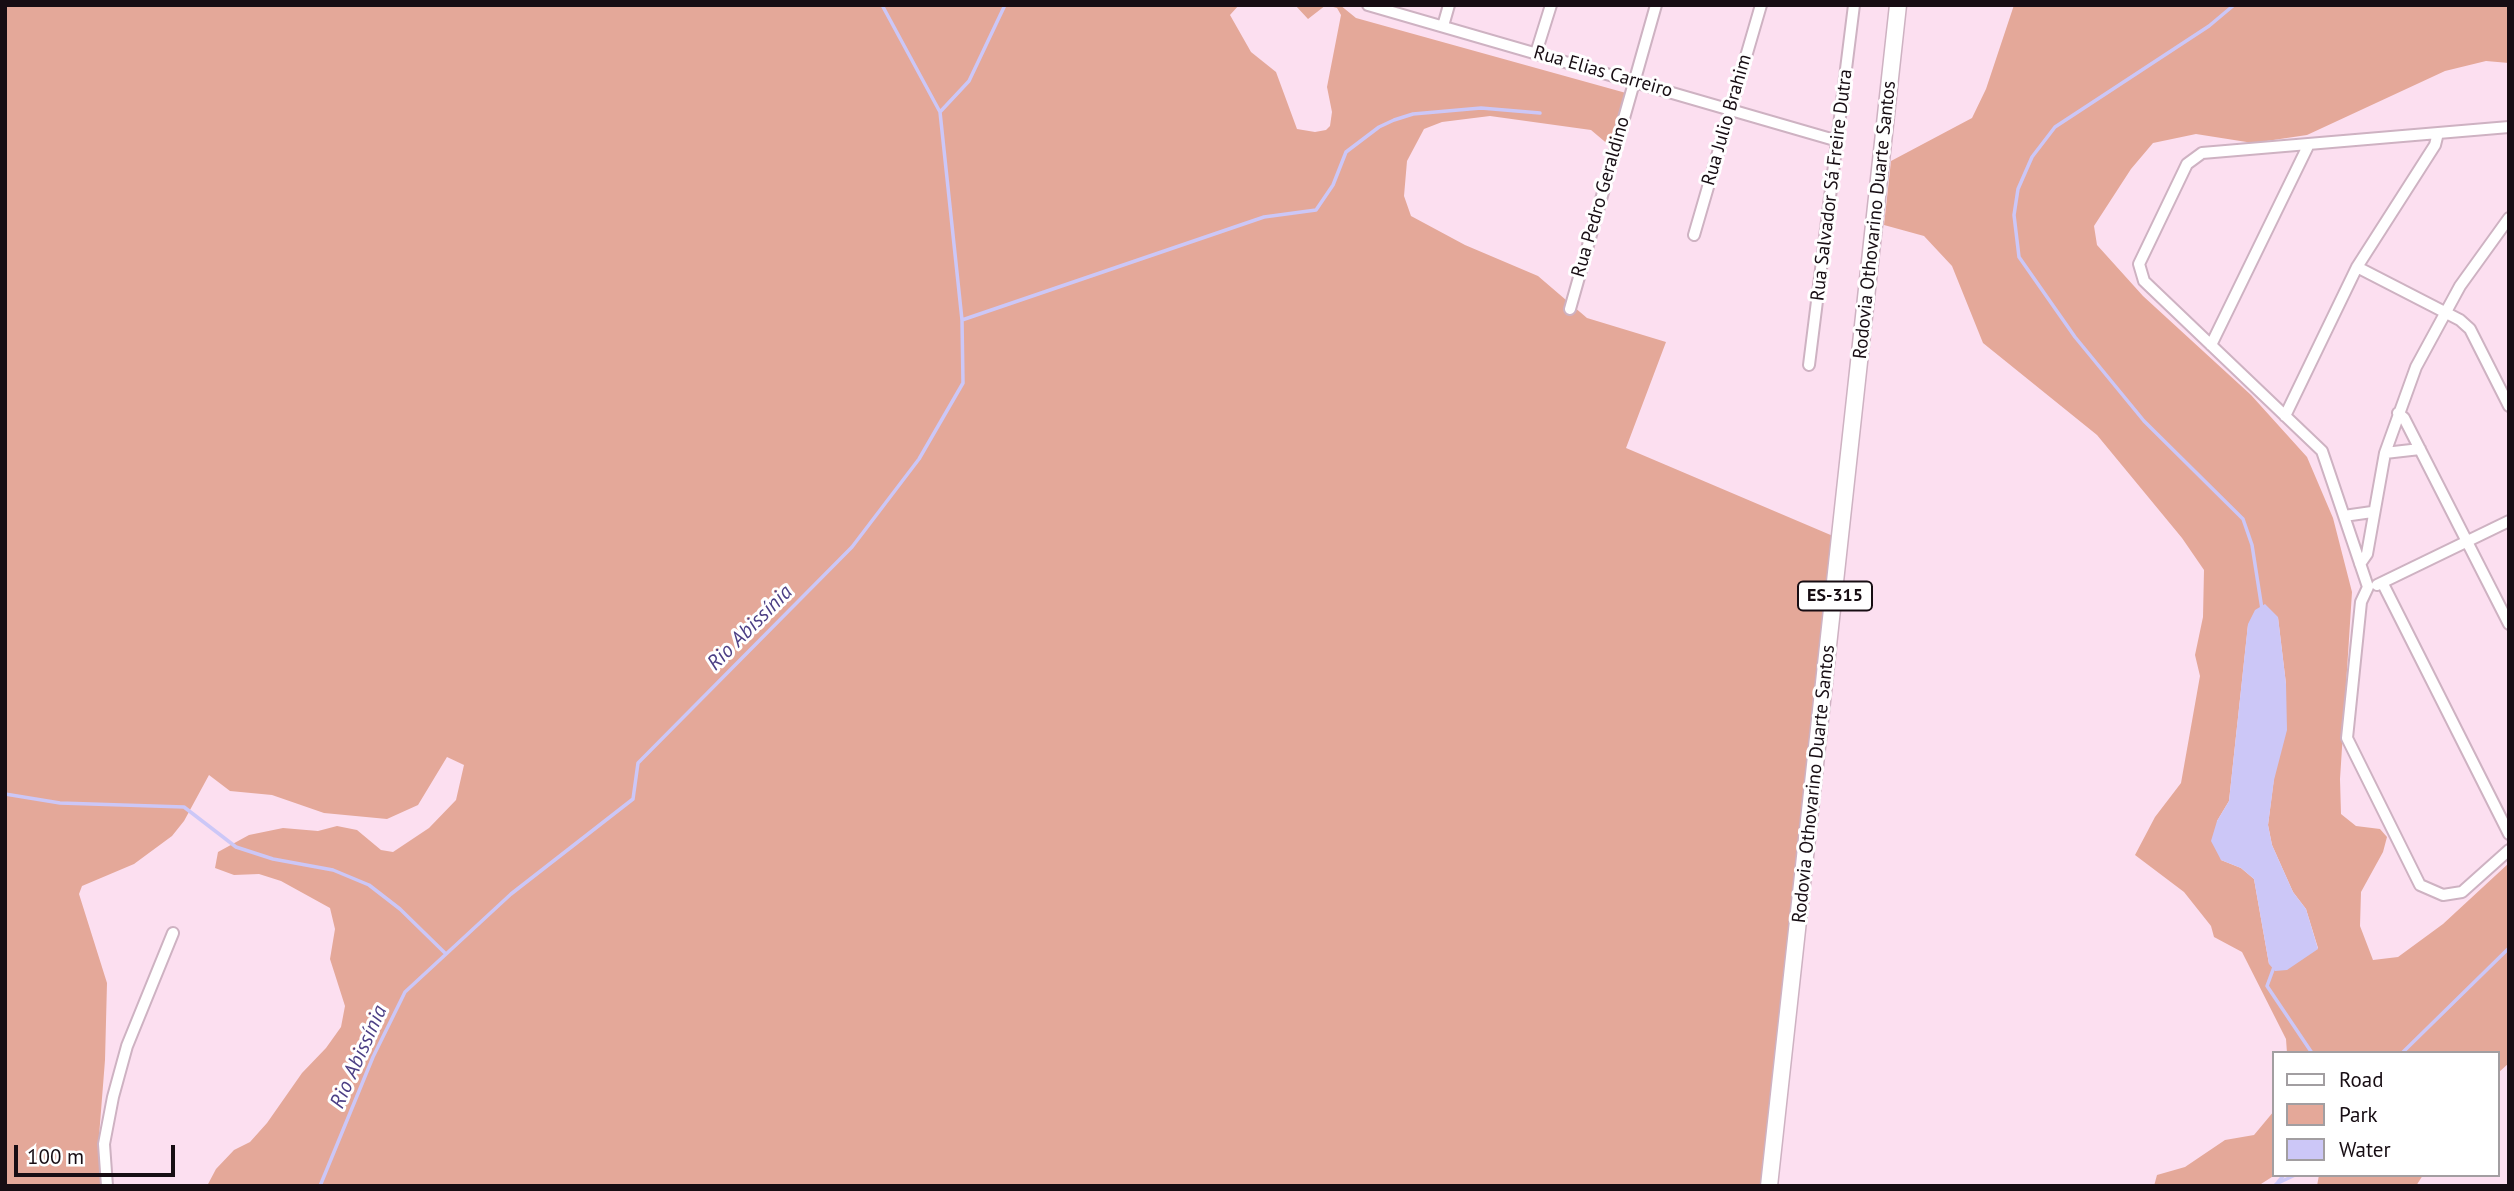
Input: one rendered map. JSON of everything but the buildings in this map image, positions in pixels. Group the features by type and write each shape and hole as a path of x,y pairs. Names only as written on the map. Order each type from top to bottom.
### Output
{"main road":[{"name":"Rodovia Othovarino Duarte Santos","path":"1769,1186 1898,5"}],"street":[{"name":"Rua Elias Carreiro","path":"1368,5 1838,141"},
{"path":"1443,26 1450,5"},
{"path":"1536,53 1550,5"},
{"name":"Rua Pedro Geraldino","path":"1570,309 1656,5"},
{"name":"Rua Julio Brahim","path":"1694,235 1760,5"},
{"name":"Rua Salvador Sá Freire Dutra","path":"1809,365 1854,5"},
{"path":"2509,127 2208,152 2196,156 2187,164 2140,264 2144,281 2322,451 2368,587 2361,602 2347,738 2420,885 2443,895 2462,892 2509,850"},
{"path":"2285,416 2357,267 2435,145 2438,133"},
{"path":"2211,345 2309,144"},
{"path":"2360,564 2367,554 2372,512 2385,453 2416,367 2443,313 2509,218"},
{"path":"2357,267 2460,320 2470,329 2509,406"},
{"path":"2398,413 2404,418 2509,624"},
{"path":"2385,453 2420,449"},
{"path":"2344,516 2372,512"},
{"path":"2368,587 2383,584 2509,520"},
{"path":"2383,584 2509,834"},
{"path":"107,1186 104,1144 113,1097 127,1045 173,933"}],"green space":[{"path":"5,5 1239,5 1230,15 1251,52 1276,72 1297,129 1315,132 1326,130 1330,126 1332,112 1327,87 1341,15 1337,8 1326,5 1340,5 1356,18 1626,93 1610,146 1591,130 1490,116 1442,122 1424,129 1407,161 1404,196 1411,216 1465,245 1538,276 1587,318 1666,342 1626,448 1833,536 1763,1186 207,1186 216,1169 234,1150 250,1142 267,1123 302,1073 326,1048 341,1027 345,1006 330,959 335,929 330,908 281,881 259,874 234,875 215,868 218,852 249,835 283,828 318,831 337,826 357,830 381,850 393,852 429,828 456,800 464,765 447,757 418,805 387,819 324,813 272,795 230,791 209,775 184,821 172,836 134,864 82,886 79,894 107,983 105,1060 98,1149 105,1186 5,1186"},
{"path":"1295,5 1326,5 1308,19"},
{"path":"2014,5 2509,5 2509,63 2486,61 2445,71 2307,135 2253,143 2196,134 2153,143 2131,169 2094,226 2097,245 2143,296 2251,395 2307,457 2333,518 2352,592 2340,779 2341,814 2356,826 2380,829 2387,837 2383,852 2361,892 2360,926 2373,960 2398,957 2443,924 2509,863 2509,1063 2500,1071 2500,1051 2287,1051 2286,1039 2242,952 2214,937 2211,926 2184,892 2135,855 2155,817 2181,783 2200,676 2195,655 2203,617 2204,570 2182,538 2097,435 1983,343 1952,266 1924,236 1884,225 1891,161 1972,118 1986,89","holes":["2278,618 2286,684 2268,825 2272,845 2293,892 2306,909 2318,948 2269,964 2254,879 2241,868 2221,860 2217,821 2229,801 2248,625"]},
{"path":"2272,1113 2272,1177 2261,1184 2154,1186 2157,1175 2185,1167 2225,1140 2254,1135"},
{"path":"2319,1177 2422,1177 2416,1186 2317,1186"}],"water":[{"path":"2265,604 2278,617 2286,684 2287,730 2274,780 2268,825 2272,845 2293,892 2306,909 2318,949 2287,970 2275,971 2269,964 2254,879 2241,868 2221,860 2211,841 2217,821 2229,801 2248,624 2255,610"}],"waterway":[{"name":"Rio Abissínia","path":"320,1186 373,1057 405,992 511,894 633,799 638,763 852,547 919,459 963,383 962,320 940,112 882,5"},
{"path":"940,112 969,81 1005,5"},
{"path":"2234,5 2209,26 2055,127 2032,157 2018,189 2014,215 2019,257 2075,337 2144,421 2243,519 2252,545 2262,609"},
{"path":"962,320 1264,217 1316,210 1333,185 1346,152 1379,127 1394,120 1413,114 1481,108 1540,113"},
{"path":"5,794 60,803 184,807 236,847 273,859 333,870 369,885 400,909 446,954"},
{"path":"2404,1051 2509,948"},
{"path":"2274,967 2267,986 2311,1051"},
{"path":"2278,1182 2282,1177"},
{"path":"2276,1184 2291,1177"}]}
